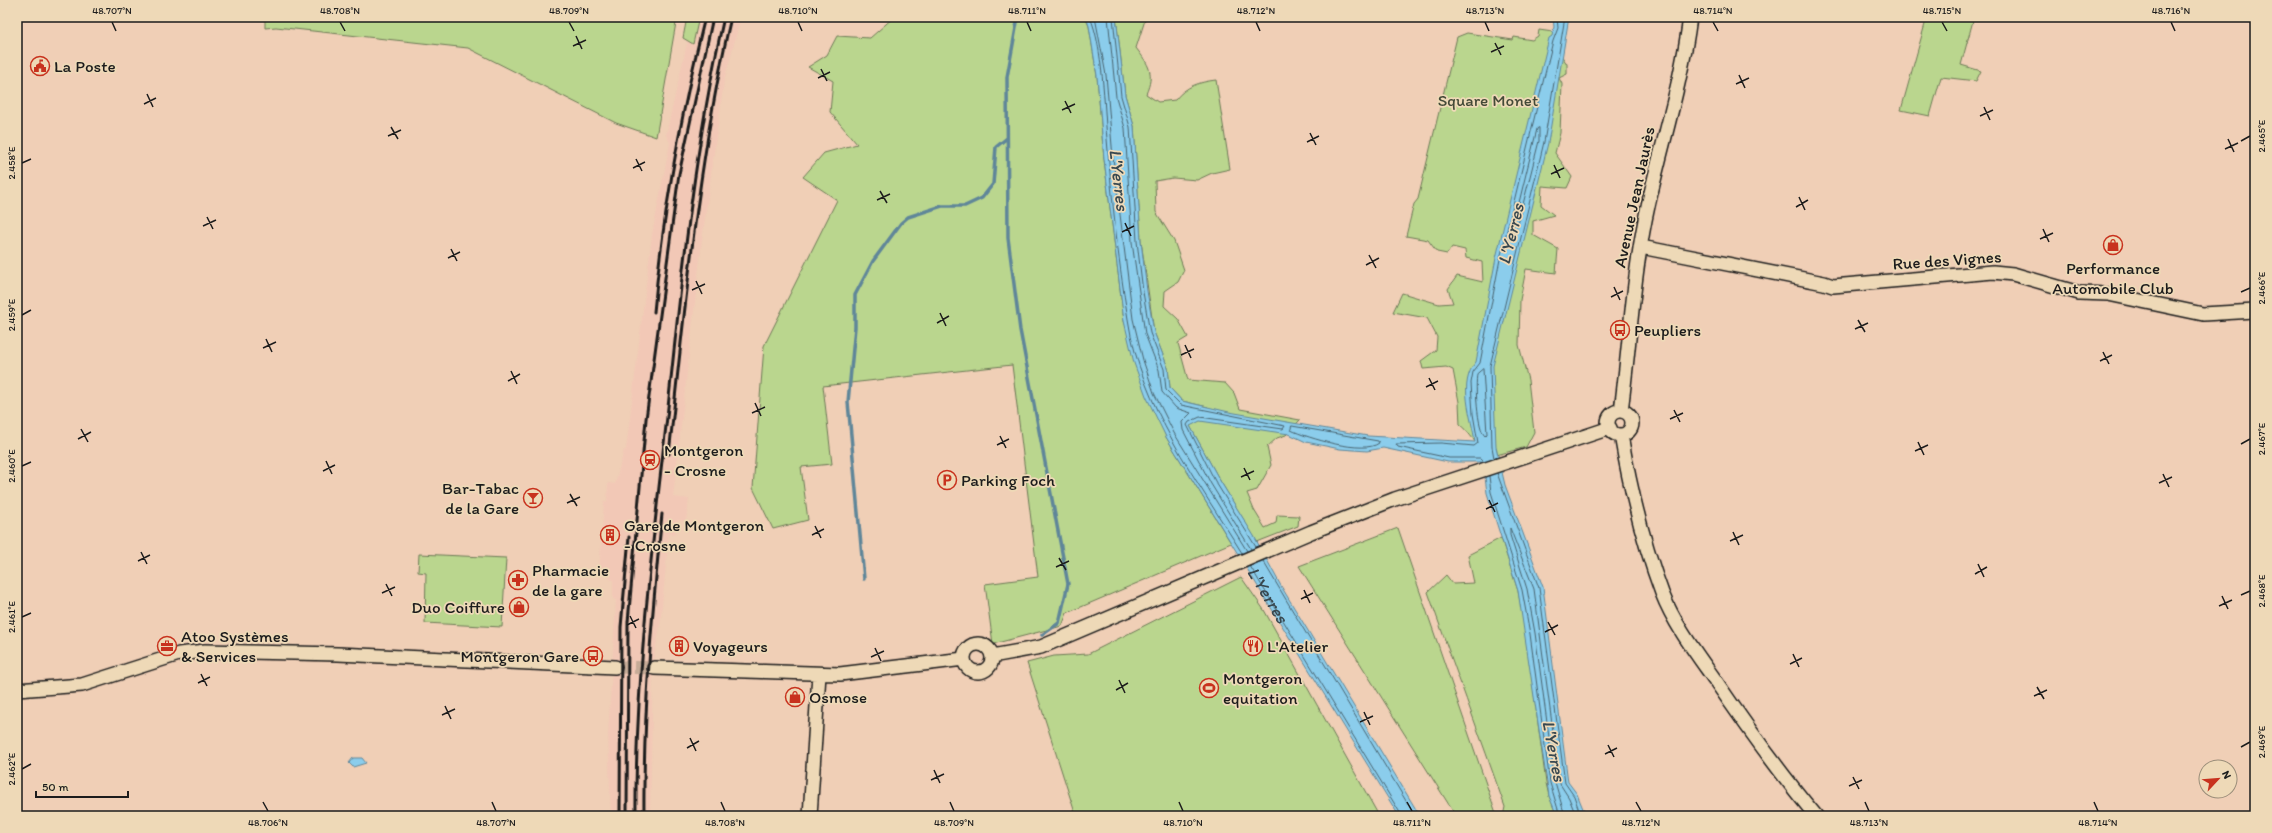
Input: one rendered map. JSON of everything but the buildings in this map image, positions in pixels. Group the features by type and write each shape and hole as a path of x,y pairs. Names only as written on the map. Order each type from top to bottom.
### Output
{"street":[{"name":"Avenue Jean Jaurès","path":"1621,411 1636,270 1648,207 1684,53 1690,17"},
{"name":"Rue des Vignes","path":"1641,247 1840,287 1993,272 2014,274 2079,293 2108,294 2203,314 2255,311"},
{"path":"1621,411 1629,414 1632,425 1629,432 1621,435 1615,434 1610,428 1608,422 1611,415 1621,411"},
{"path":"992,656 1041,647 1272,549 1395,499 1480,473 1610,428"},
{"path":"1621,435 1638,512 1662,593 1683,632 1744,722 1816,816"},
{"path":"975,644 984,645 992,656 990,665 982,671 977,672 968,668 964,659 967,650 975,644"},
{"path":"17,690 82,685 179,654 204,651 338,654 615,667"},
{"path":"654,668 848,674 964,659"},
{"path":"810,816 819,674"}],"shaded area":[{"path":"693,17 741,17 724,81 702,240 673,497 689,499 686,521 678,520 675,535 669,534 660,627 653,661 650,816 611,816 608,735 616,600 613,599 613,580 610,579 610,574 599,573 604,501 607,501 608,483 615,484 624,450 626,450 652,235 670,143 666,135"}],"green space":[{"path":"265,17 677,17 656,137 616,123 468,48 276,27 265,28"},
{"path":"687,17 699,17 693,44 683,38"},
{"path":"894,17 1085,17 1089,26 1097,76 1104,159 1124,321 1166,437 1231,543 1067,613 1062,626 993,644 985,584 1038,577 1012,365 823,386 832,464 801,467 808,520 773,529 753,488 764,346 837,200 803,177 824,153 857,144 830,112 833,81 808,67 827,55 837,36 870,38"},
{"path":"1116,17 1146,17 1136,48 1147,64 1149,70 1150,80 1146,94 1158,102 1175,100 1188,88 1204,82 1216,80 1230,169 1212,173 1197,180 1173,178 1155,181 1156,212 1174,241 1184,270 1178,282 1165,291 1164,306 1178,319 1188,337 1178,343 1188,380 1225,383 1234,393 1240,409 1300,420 1286,435 1277,438 1267,447 1271,465 1257,490 1247,493 1254,510 1265,528 1276,523 1277,515 1299,516 1298,526 1257,542 1219,479 1190,426 1208,407 1182,401 1170,388 1168,368 1154,332 1141,241 1134,126 1125,95"},
{"path":"1927,17 1974,17 1961,65 1981,71 1976,81 1941,77 1930,116 1901,110"},
{"name":"Square Monet","path":"1539,30 1553,32 1560,41 1559,52 1567,64 1567,74 1559,78 1562,84 1560,133 1555,153 1572,177 1567,188 1542,186 1541,205 1554,215 1533,221 1533,235 1558,249 1556,273 1526,269 1520,300 1519,345 1528,380 1534,432 1526,447 1493,456 1482,449 1460,425 1459,402 1453,370 1446,367 1423,369 1421,361 1436,350 1437,337 1427,318 1393,312 1402,293 1439,304 1453,303 1448,289 1457,276 1483,282 1482,262 1466,258 1465,250 1452,247 1447,254 1437,252 1428,240 1406,236 1414,204 1418,199 1457,37 1467,33 1513,40 1514,37 1532,40 1538,36"},
{"path":"1398,528 1497,816 1456,816 1299,566"},
{"path":"1501,538 1518,591 1526,634 1546,783 1549,796 1557,816 1503,816 1505,807 1428,592 1446,575 1453,584 1474,583 1468,555"},
{"path":"419,554 506,558 502,627 425,623 426,573 418,572"},
{"name":"Montgeron equitation","path":"1241,577 1264,610 1379,816 1076,816 1027,663 1054,656 1088,654"}],"water":[{"name":"L'Yerres","path":"1086,17 1116,17 1125,95 1134,126 1141,241 1147,291 1154,332 1168,368 1170,388 1182,401 1229,412 1368,436 1475,442 1467,401 1467,380 1470,370 1476,362 1496,258 1549,38 1552,36 1554,27 1553,17 1569,17 1548,143 1493,366 1496,447 1505,485 1543,587 1568,782 1577,794 1586,816 1557,816 1549,796 1518,591 1487,493 1485,477 1480,462 1448,462 1383,448 1367,451 1340,449 1306,442 1289,434 1200,421 1190,426 1219,479 1254,536 1281,586 1420,816 1399,816 1166,437 1146,396 1134,363 1124,321 1104,159 1097,76 1089,26"},
{"path":"353,758 362,758 366,763 353,767 349,763"}],"waterway":[{"path":"1018,17 1007,77 1008,238 1020,330 1068,584 1059,623 1042,635"},
{"path":"864,579 848,402 855,327 855,295 873,261 901,223 908,217 942,206 965,206 982,198 993,184 996,147 1007,138"}],"tunnel":[{"path":"615,667 654,668"}],"railway":[{"path":"654,312 662,238 674,164 688,90 705,17"},
{"path":"627,816 628,622 646,419 679,174 713,17"},
{"path":"636,816 638,716 650,566 696,166 704,116 724,17"},
{"path":"669,454 701,180 731,17"},
{"path":"644,816 647,703 662,514"},
{"path":"620,816 621,627 629,537"}],"place":[{"name":"La Poste","path":"40,66"},
{"name":"Performance Automobile Club","path":"2113,245"},
{"name":"Peupliers","path":"1620,330"},
{"name":"Montgeron - Crosne","path":"650,460"},
{"name":"Parking Foch","path":"947,480"},
{"name":"Bar-Tabac de la Gare","path":"533,498"},
{"name":"Gare de Montgeron - Crosne","path":"610,535"},
{"name":"Pharmacie de la gare","path":"518,580"},
{"name":"Duo Coiffure","path":"519,607"},
{"name":"Atoo Systèmes & Services","path":"167,646"},
{"name":"Voyageurs","path":"679,646"},
{"name":"L'Atelier","path":"1253,646"},
{"name":"Montgeron Gare","path":"593,656"},
{"name":"Montgeron equitation","path":"1209,688"},
{"name":"Osmose","path":"795,697"}]}
